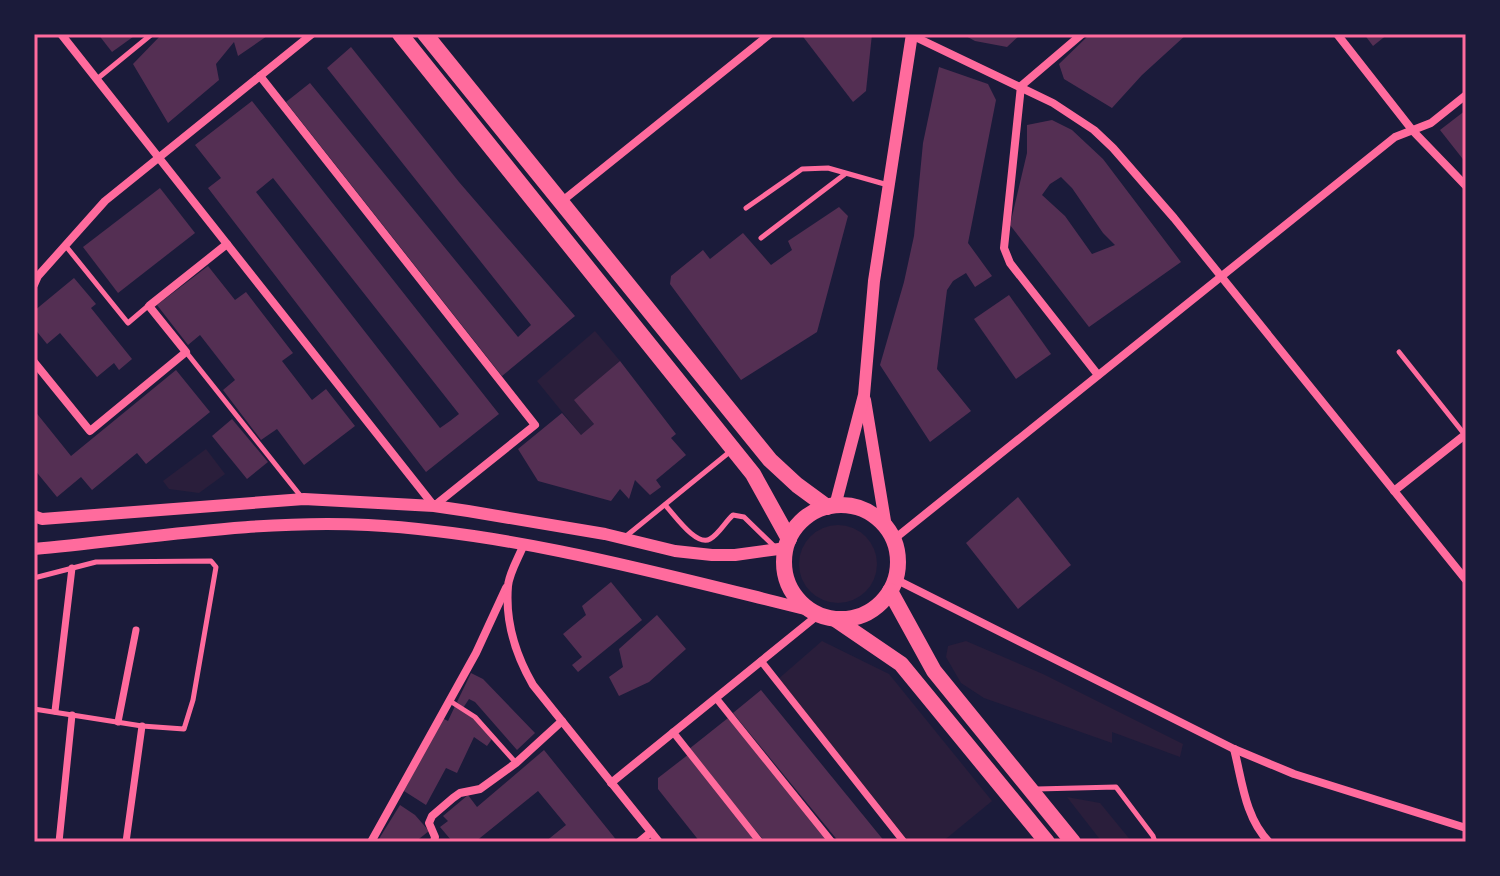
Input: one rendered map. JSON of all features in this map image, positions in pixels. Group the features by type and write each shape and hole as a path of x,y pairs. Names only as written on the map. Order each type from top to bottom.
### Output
{"main road":[{"path":"400,34 753,474 784,546 789,583 800,602 813,613 835,619 857,618 876,608 893,585 897,554 890,534 866,511 831,506 797,485 770,460 425,34"},
{"path":"784,546 800,523 831,506"},
{"path":"893,585 934,671 1073,842"},
{"path":"835,619 901,664 1047,842"}],"street":[{"path":"61,34 434,506"},
{"path":"35,277 105,201 312,34"},
{"path":"561,202 770,34"},
{"path":"831,506 864,395 874,281 910,34 1021,86 1075,116 1113,148 1466,580"},
{"path":"1082,34 1021,86 1004,248 1010,263 1098,375"},
{"path":"1337,34 1413,131 1466,186"},
{"path":"260,76 535,425 434,506"},
{"path":"864,395 890,534 1222,278 1395,137 1431,123 1466,95"},
{"path":"34,362 90,431 186,352 149,306 227,244"},
{"path":"1394,491 1466,435"},
{"path":"34,516 42,519 304,499 434,506 675,551 712,555 735,555 784,546"},
{"path":"34,549 198,531 365,524 434,530 524,544 813,613"},
{"path":"371,842 476,653 524,544"},
{"path":"55,711 72,568"},
{"path":"508,584 510,632 518,659 533,685 659,842"},
{"path":"893,585 1234,749 1294,774 1466,828"},
{"path":"611,783 761,661 813,613"},
{"path":"118,722 136,630"},
{"path":"761,661 904,842"},
{"path":"716,698 832,842"},
{"path":"59,842 72,715"},
{"path":"434,842 429,823 442,806 460,793 480,789 516,763 562,721"},
{"path":"126,842 142,726"},
{"path":"673,732 760,842"},
{"path":"1234,749 1250,812 1261,834 1269,842"},
{"path":"639,842 651,832"}],"lane":[{"path":"97,79 152,34"},
{"path":"746,208 802,169 828,168 889,185"},
{"path":"761,238 846,173"},
{"path":"65,245 128,323 149,306"},
{"path":"186,352 304,499"},
{"path":"1399,352 1466,435"},
{"path":"623,539 733,449"},
{"path":"665,505 695,538 704,541 711,539 733,515 744,517 784,546"},
{"path":"711,539 712,555"},
{"path":"34,578 96,562 211,561 216,567 188,725 180,731 34,709"},
{"path":"449,701 475,717 516,763"},
{"path":"1031,789 1116,787 1155,842"}],"shaded area":[{"path":"595,331 620,361 575,400 594,424 581,435 537,381"},
{"path":"206,449 225,474 199,493 169,489 163,481"},
{"path":"838,525 853,528 870,542 877,564 874,579 860,596 838,603 823,600 806,586 799,564 802,549 816,532"},
{"path":"822,641 889,674 992,801 942,842 904,842 776,681"},
{"path":"966,641 1043,674 1183,744 1180,757 1112,732 1112,743 984,698 961,683 946,657 948,646"},
{"path":"1067,797 1100,803 1132,842 1102,842"}],"building":[{"path":"98,34 137,34 112,52"},
{"path":"162,34 270,34 238,56 234,42 216,64 219,80 168,123 133,64"},
{"path":"801,34 872,34 866,91 853,102"},
{"path":"962,34 1021,34 1007,47 975,41"},
{"path":"1090,34 1187,34 1142,75 1112,108 1064,79 1059,64"},
{"path":"1364,34 1388,34 1373,46"},
{"path":"351,47 459,182 575,316 502,376 286,102 310,83 518,337 531,325 327,68"},
{"path":"939,67 988,84 996,100 968,243 992,276 975,287 966,273 953,281 947,290 937,369 971,411 930,442 880,365 914,236 923,143"},
{"path":"252,101 499,414 426,472 208,188 221,178 195,145","holes":["273,178 459,414 440,428 256,192"]},
{"path":"1466,110 1466,163 1440,130"},
{"path":"1052,120 1072,130 1103,159 1181,262 1089,327 1010,225 1027,153 1027,125","holes":["1061,177 1103,233 1115,245 1092,254 1065,216 1042,195 1050,184"]},
{"path":"160,188 195,233 118,293 83,247"},
{"path":"839,207 848,216 817,332 741,380 670,284 671,276 703,250 710,259 743,233 771,265 792,250 788,241"},
{"path":"208,266 235,300 246,292 293,353 282,361 312,400 326,389 355,426 304,465 277,429 261,440 223,390 235,380 200,335 188,345 157,305"},
{"path":"74,278 96,304 91,308 132,359 119,370 114,363 97,377 60,333 47,344 34,328 34,311"},
{"path":"1009,295 1051,354 1016,379 974,319"},
{"path":"620,361 676,434 671,438 686,455 656,480 661,487 650,495 635,480 629,499 620,489 611,501 538,481 518,449 562,413 581,435 594,424 574,400"},
{"path":"176,370 210,412 146,464 137,453 92,490 81,477 57,497 34,469 34,410 71,456"},
{"path":"232,419 268,462 247,479 212,436"},
{"path":"1018,497 1071,565 1018,609 966,543"},
{"path":"611,582 642,620 578,672 572,665 582,657 563,634 586,615 582,606"},
{"path":"657,615 686,649 649,682 619,696 609,677 623,667 619,649"},
{"path":"471,673 483,679 535,733 517,750 475,702 469,699 463,708 457,702"},
{"path":"761,690 885,842 839,842 733,713"},
{"path":"455,706 472,716 492,739 487,746 474,737 457,773 446,768 426,805 404,791 442,718 448,721"},
{"path":"728,718 829,842 765,842 689,749"},
{"path":"544,750 618,842 545,842 566,825 538,791 475,842 448,842 451,840 440,827 448,821 443,816 468,795 477,807"},
{"path":"689,754 759,842 700,842 658,789 658,778"},
{"path":"400,805 415,815 429,831 415,842 377,842"}]}
